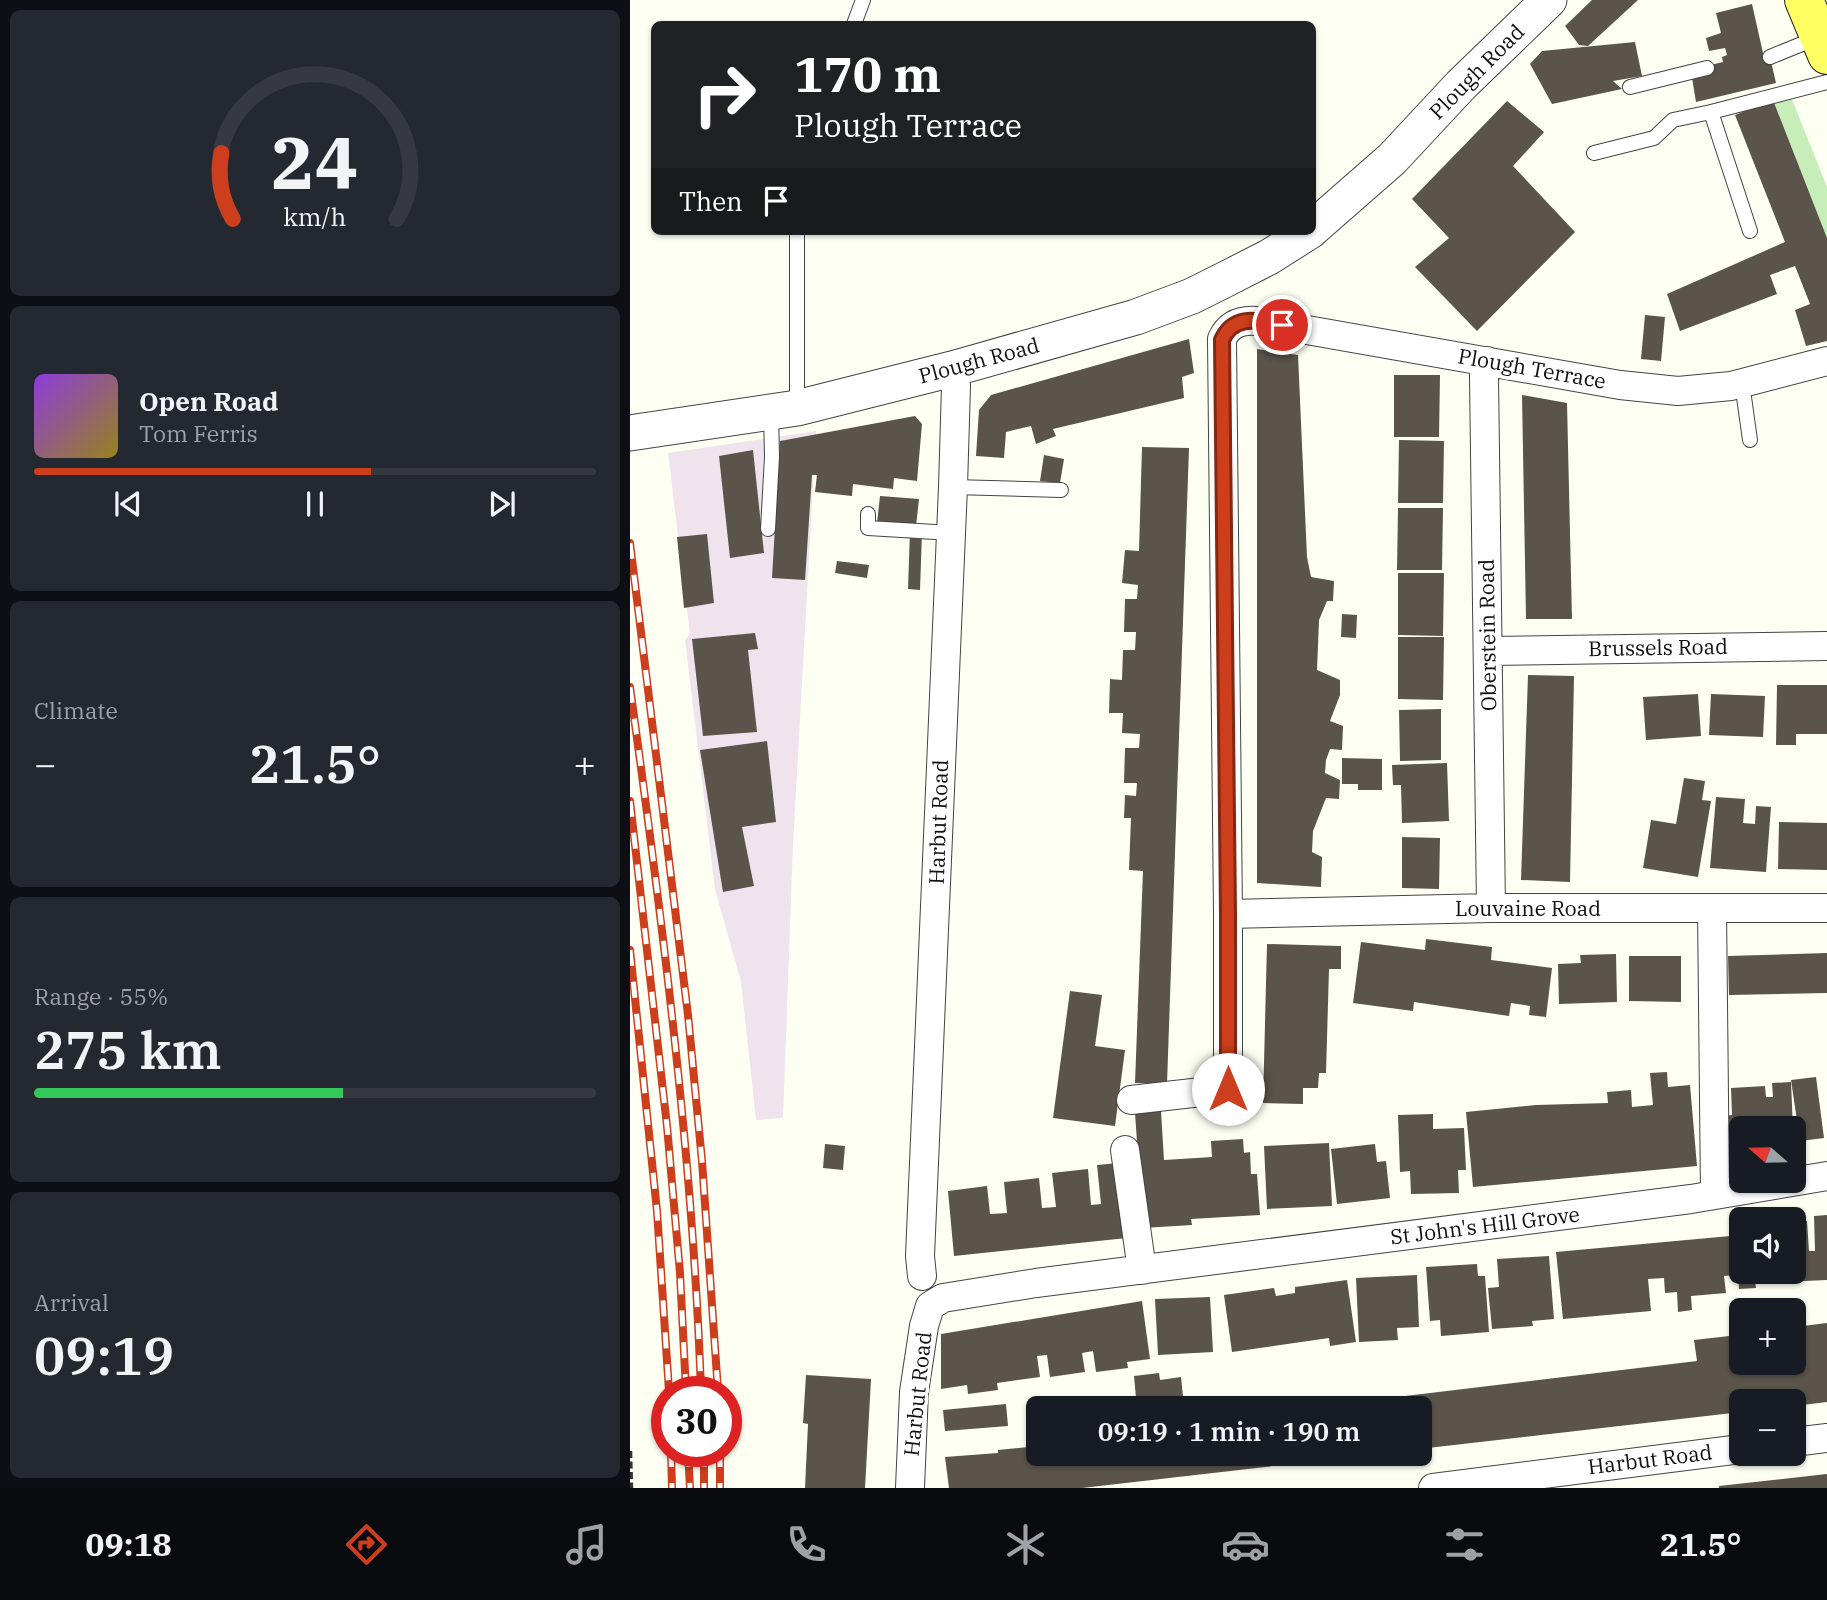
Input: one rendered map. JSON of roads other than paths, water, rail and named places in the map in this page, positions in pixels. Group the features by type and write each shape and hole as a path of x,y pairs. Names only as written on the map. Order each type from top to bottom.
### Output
{"main road":[{"path":"1804,0 1823,46"}],"street":[{"name":"Plough Road","path":"1316,225 1392,159 1461,85 1549,0"},
{"name":"Plough Road","path":"630,433 784,410 952,369 1158,310 1237,274 1302,235"},
{"name":"Plough Terrace","path":"1228,914 1222,340 1226,330 1236,322 1256,320 1620,384 1678,391 1742,383 1827,361"},
{"name":"Oberstein Road","path":"1487,361 1484,376 1491,908"},
{"name":"Harbut Road","path":"922,1276 921,1242 953,487 956,386 952,369"},
{"name":"Brussels Road","path":"1488,652 1827,646"},
{"name":"Louvaine Road","path":"1228,914 1491,908 1827,908"},
{"path":"1712,908 1715,1194"},
{"path":"1131,1100 1228,1089 1228,914"},
{"path":"1125,1150 1142,1270"},
{"name":"St John's Hill Grove","path":"934,1303 956,1295 1664,1203 1827,1176"},
{"name":"Harbut Road","path":"910,1488 914,1392 926,1314 934,1303"},
{"path":"1806,1441 1827,1438"},
{"name":"Harbut Road","path":"1433,1488 1729,1451"}],"lane":[{"path":"855,21 863,0"},
{"path":"1770,57 1823,46"},
{"path":"1630,88 1707,68"},
{"path":"1594,153 1654,138 1673,120 1827,82"},
{"path":"1711,112 1750,231"},
{"path":"768,528 772,457 784,410 797,235"},
{"path":"1742,383 1750,440"},
{"path":"953,487 1061,491"},
{"path":"869,514 867,528 951,534"}],"railway":[{"path":"630,543 688,1015 702,1161 717,1376"},
{"path":"630,687 664,950 683,1127 700,1376"},
{"path":"630,801 667,1126 680,1273 685,1376"},
{"path":"630,950 657,1211 668,1376"},
{"path":"671,1467 672,1488"},
{"path":"689,1467 690,1488"},
{"path":"704,1467 704,1488"},
{"path":"720,1467 720,1488"}]}
